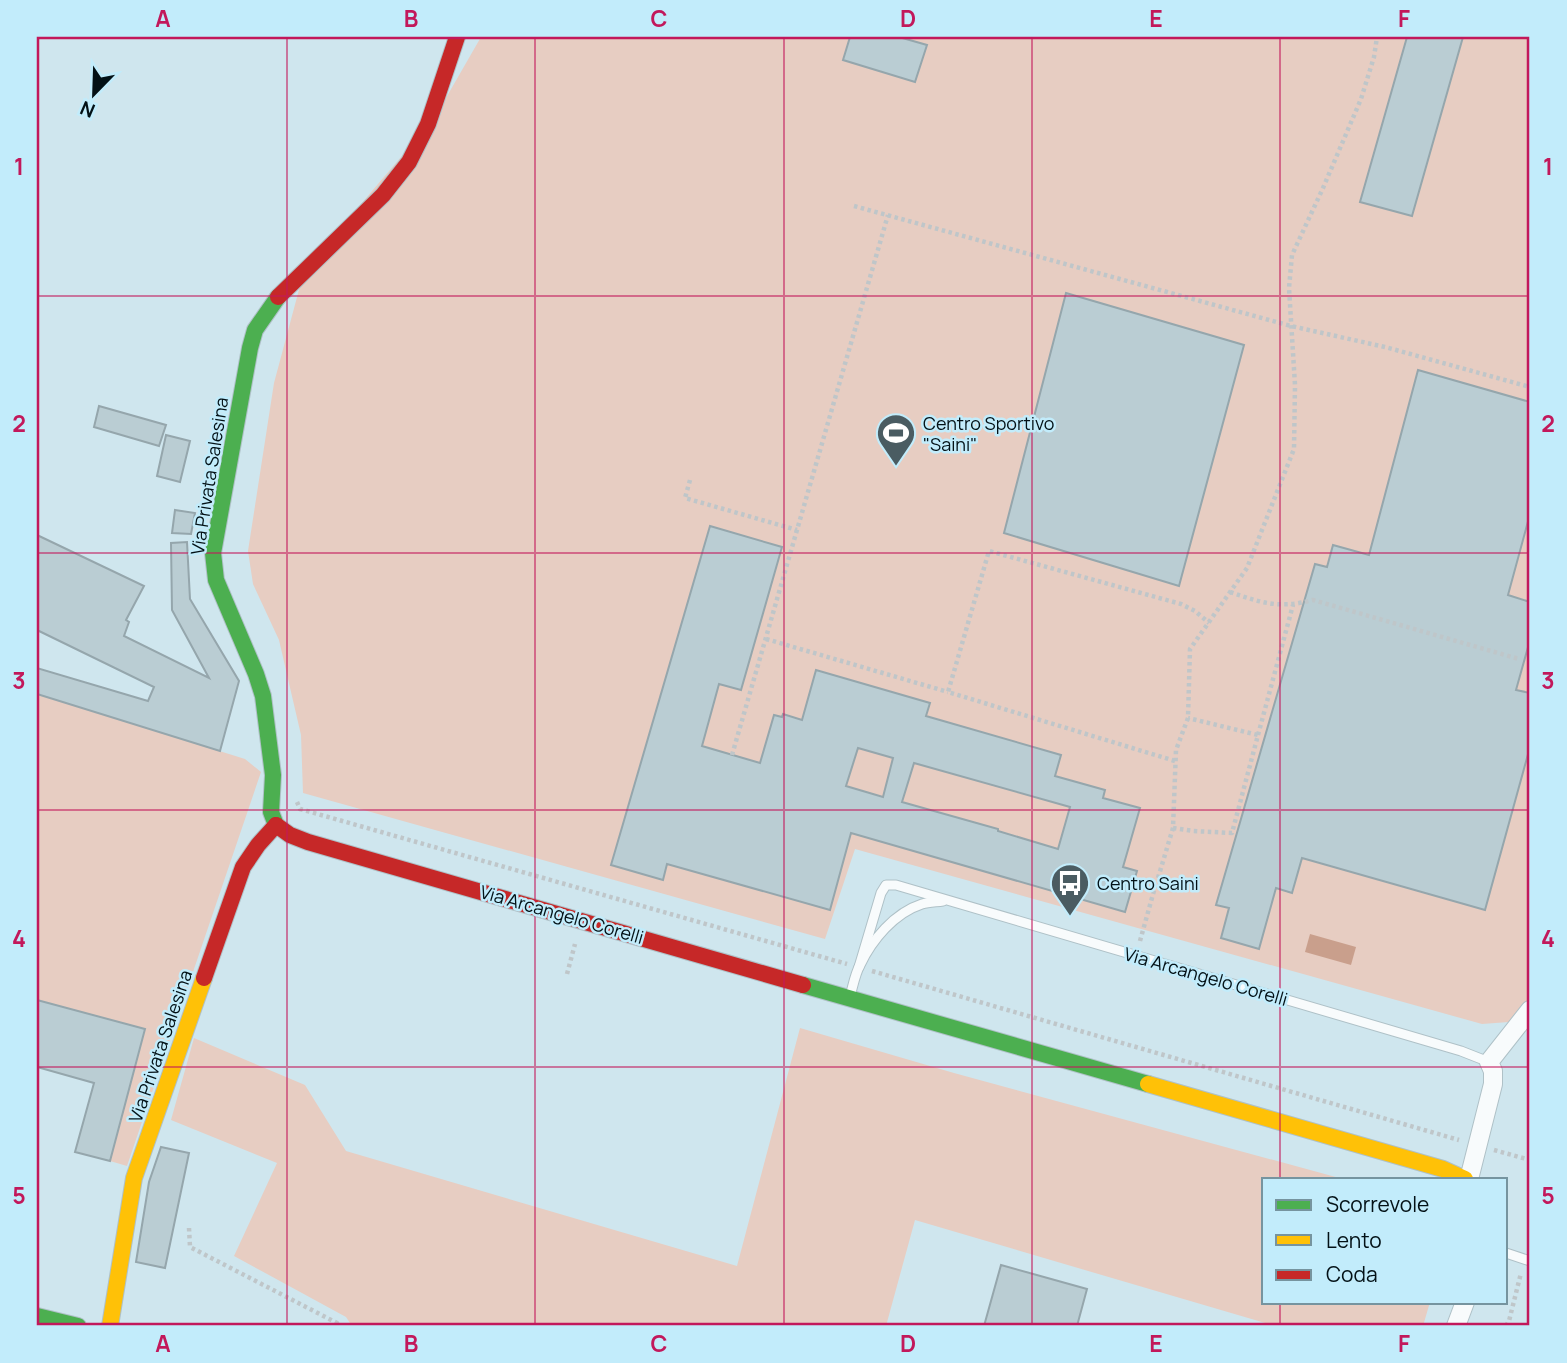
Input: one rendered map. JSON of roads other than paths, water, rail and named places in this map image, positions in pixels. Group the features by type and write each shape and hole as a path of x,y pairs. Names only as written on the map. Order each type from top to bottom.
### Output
{"street":[{"name":"Via Privata Salesina","path":"110,1326 134,1178 243,867 264,836 276,825 271,812 272,775 262,696 256,674 219,589 214,553 246,366 255,330 279,296 383,195 409,162 428,124 457,37"},
{"name":"Via Arcangelo Corelli","path":"276,825 290,835 308,842 1417,1161 1465,1178"},
{"path":"1489,1062 1526,1015"},
{"name":"Via Arcangelo Corelli","path":"1467,1178 1493,1084 1493,1071 1489,1062"},
{"path":"1456,1326 1464,1304"},
{"path":"37,1315 78,1326"}],"lane":[{"name":"Via Arcangelo Corelli","path":"859,967 881,893 886,885 896,885 1461,1051 1489,1062"},
{"path":"850,998 859,967 874,943 895,919 923,904 949,900"},
{"path":"1508,1254 1530,1261"}],"place":[{"name":"Centro Sportivo \"Saini\"","path":"896,467"},
{"name":"Centro Saini","path":"1070,917"}]}
